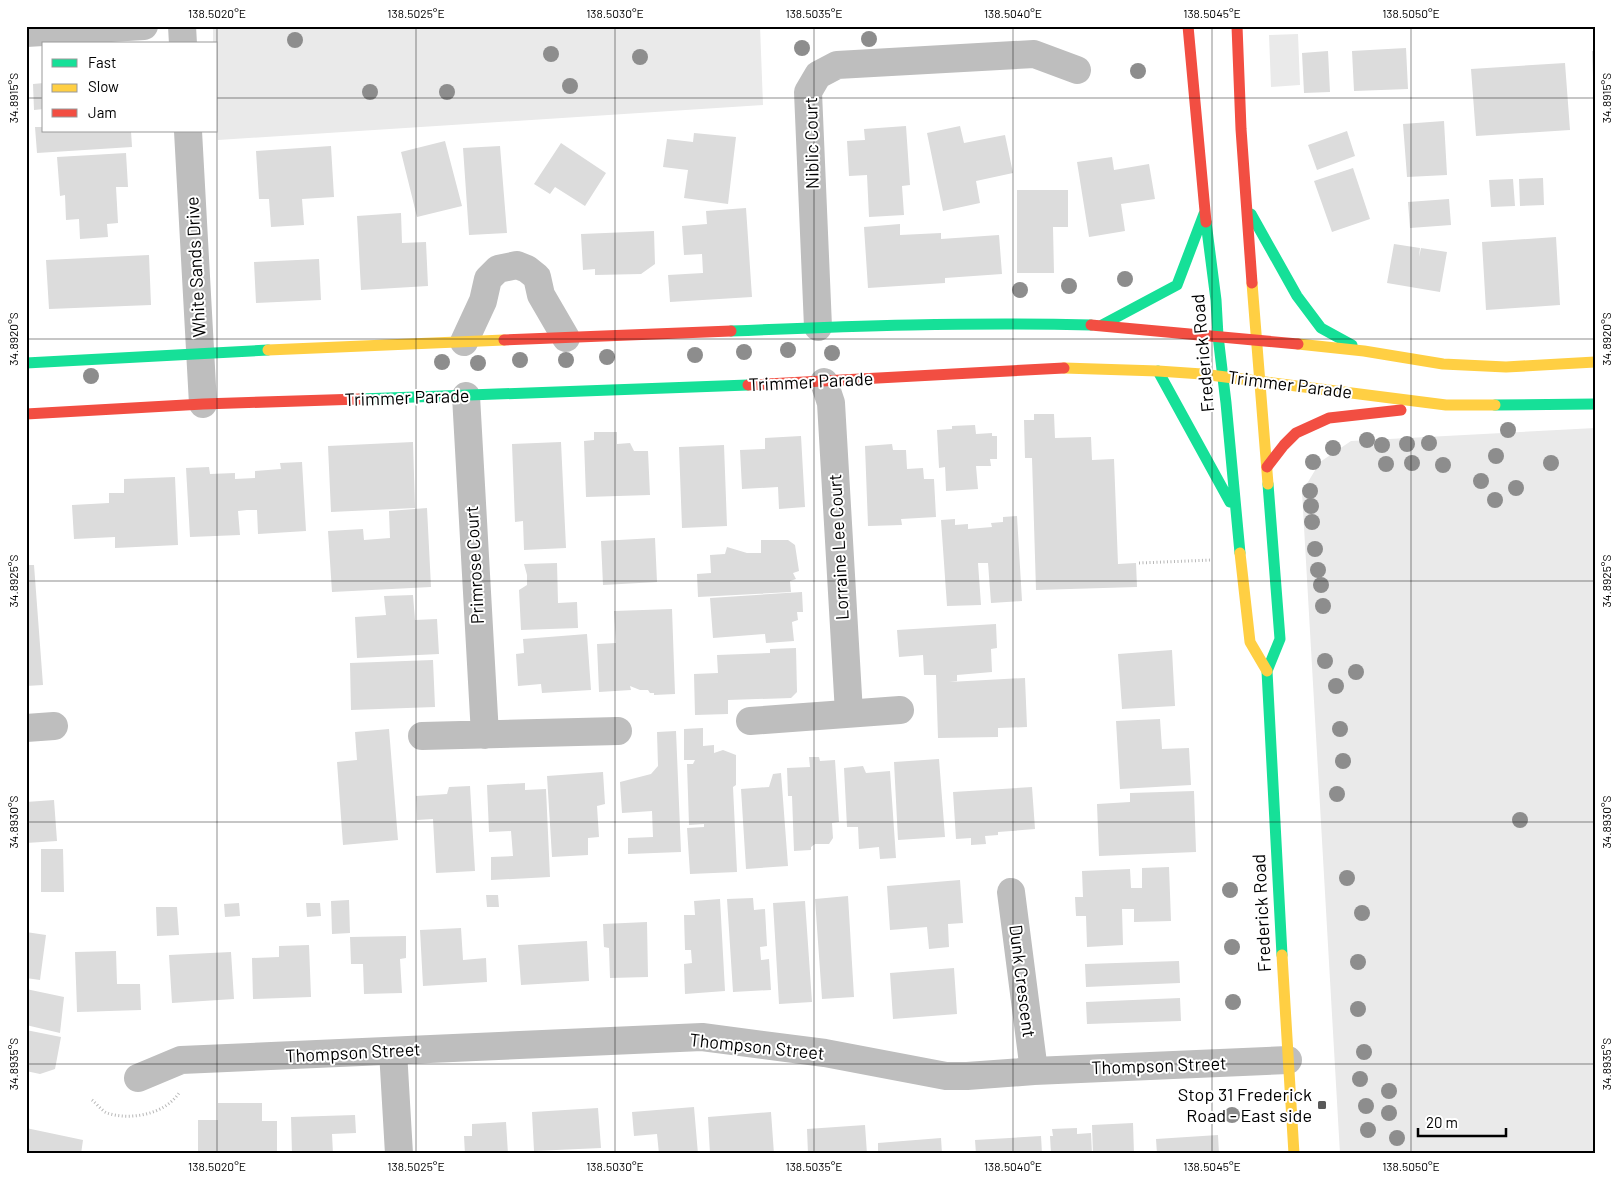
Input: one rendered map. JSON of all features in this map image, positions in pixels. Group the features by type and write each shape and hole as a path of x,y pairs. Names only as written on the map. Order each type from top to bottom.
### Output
{"main road":[{"name":"Frederick Road","path":"1188,26 1235,510 1250,642 1267,671"},
{"name":"Frederick Road","path":"1236,26 1253,304 1261,382 1280,639 1267,671 1278,896 1294,1154"},
{"path":"1248,208 1297,296 1321,328 1364,351"},
{"path":"1102,325 1177,285 1205,210"},
{"path":"26,363 201,353 818,327 1020,323 1102,325 1257,339 1364,351 1452,365 1506,367 1595,362"},
{"name":"Trimmer Parade","path":"26,414 203,404 824,382 1072,368 1158,371 1223,376 1446,405 1595,404"},
{"path":"1158,371 1235,510"},
{"path":"1267,467 1296,432 1329,418 1446,405"}],"street":[{"path":"26,33 144,26"},
{"path":"182,26 183,42"},
{"name":"Niblic Court","path":"818,327 808,92 818,75 837,65 1034,54 1077,70"},
{"name":"White Sands Drive","path":"188,132 203,404"},
{"path":"464,342 483,301 488,279 498,269 517,265 527,269 537,277 541,295 566,338"},
{"name":"Lorraine Lee Court","path":"824,382 831,403 849,713"},
{"name":"Primrose Court","path":"466,396 485,734"},
{"path":"750,720 900,710"},
{"path":"26,728 54,726"},
{"path":"422,736 618,731"},
{"name":"Dunk Crescent","path":"1011,892 1034,1071"},
{"name":"Thompson Street","path":"138,1078 181,1060 706,1038 825,1053 946,1076 1288,1060"},
{"path":"393,1051 399,1154"}],"path":[{"path":"1139,563 1218,560"}],"shaded area":[{"path":"213,26 760,26 763,105 218,140 218,42 213,42"},
{"path":"1298,34 1300,85 1271,87 1269,35"},
{"path":"1595,428 1595,1154 1340,1154 1302,492 1320,462 1351,441"}],"building":[{"path":"1406,48 1408,89 1354,91 1352,51"},
{"path":"1328,51 1330,92 1304,93 1302,53"},
{"path":"1592,51 1595,51 1595,77 1593,77"},
{"path":"1565,63 1570,130 1476,136 1471,69"},
{"path":"42,83 42,109 34,110 33,84"},
{"path":"1444,121 1447,175 1407,177 1403,124"},
{"path":"906,126 910,185 902,186 904,215 869,217 867,175 849,176 847,141 865,140 864,129"},
{"path":"960,126 964,143 1005,135 1013,173 976,181 980,203 943,211 927,133"},
{"path":"35,127 42,127 42,132 131,132 132,147 37,153"},
{"path":"1347,131 1355,156 1317,170 1308,145"},
{"path":"694,133 736,137 728,204 684,198 688,170 663,167 667,139 693,142"},
{"path":"445,141 462,206 417,217 401,152"},
{"path":"561,143 606,173 585,206 555,187 550,194 534,184"},
{"path":"331,146 334,197 302,199 304,225 271,227 269,199 259,199 256,151"},
{"path":"500,146 507,233 469,235 463,148"},
{"path":"126,153 128,187 116,187 118,223 107,224 108,237 80,239 79,219 66,220 65,195 60,196 57,157"},
{"path":"1112,157 1114,170 1149,164 1155,199 1121,204 1125,231 1089,237 1077,162"},
{"path":"1353,168 1370,219 1332,232 1314,181"},
{"path":"1543,178 1544,205 1520,206 1519,179"},
{"path":"1513,179 1515,206 1491,207 1489,180"},
{"path":"1017,190 1068,190 1068,227 1053,227 1054,273 1017,273"},
{"path":"1449,199 1451,225 1410,228 1408,202"},
{"path":"746,208 752,297 670,302 668,275 703,273 702,254 684,255 682,226 707,224 706,211"},
{"path":"401,213 402,243 426,242 428,286 361,290 357,216"},
{"path":"900,224 900,235 941,233 941,239 999,235 1002,274 945,278 945,283 868,288 864,227"},
{"path":"654,231 655,264 641,274 595,275 595,269 583,270 581,234"},
{"path":"1556,237 1560,305 1486,310 1482,242"},
{"path":"1394,244 1420,248 1419,257 1421,248 1447,252 1440,292 1387,283"},
{"path":"149,255 151,305 49,309 46,260"},
{"path":"319,259 321,300 256,303 254,262"},
{"path":"1034,414 1054,414 1055,438 1091,437 1092,460 1114,459 1118,564 1136,563 1137,587 1036,590 1032,458 1025,458 1024,420 1034,420"},
{"path":"975,425 976,434 992,433 992,436 997,436 997,459 990,459 991,466 976,466 978,489 946,491 945,467 939,468 937,430 952,429 952,426"},
{"path":"594,432 617,432 617,444 630,443 634,451 648,451 650,495 586,497 584,441 594,440"},
{"path":"801,436 805,507 779,509 778,487 742,489 740,450 765,449 765,438"},
{"path":"413,442 415,508 331,512 328,446"},
{"path":"561,442 566,548 524,550 523,521 515,522 512,444"},
{"path":"892,444 893,450 906,450 907,469 923,468 924,479 934,479 936,517 901,519 902,525 868,526 865,446"},
{"path":"724,445 727,526 682,528 679,447"},
{"path":"302,462 306,531 258,534 257,510 247,510 238,511 240,535 190,537 186,468 209,467 210,474 235,473 235,479 255,478 255,471 281,469 280,463"},
{"path":"175,477 178,545 115,548 115,537 74,539 72,505 109,503 109,493 124,493 124,479"},
{"path":"427,508 431,587 332,592 328,531 363,529 364,540 390,538 389,511"},
{"path":"1017,516 1022,601 991,603 988,563 978,563 981,605 947,606 941,520 955,519 955,525 968,524 968,529 992,527 991,523 1003,522 1003,517"},
{"path":"655,538 657,582 603,585 601,541"},
{"path":"761,540 788,540 795,545 799,571 793,573 796,579 790,581 791,592 698,597 697,574 711,573 710,555 725,554 727,547 747,553 761,553"},
{"path":"557,563 558,603 577,602 578,628 521,630 519,590 527,585 524,564"},
{"path":"26,565 34,565 43,685 26,686"},
{"path":"802,592 803,612 797,612 798,620 792,622 794,641 766,643 765,634 713,638 710,598"},
{"path":"413,595 415,620 437,619 439,654 357,658 355,617 386,615 384,596"},
{"path":"672,609 675,694 654,695 654,693 650,693 648,690 640,690 630,686 631,690 599,692 597,644 616,643 614,611"},
{"path":"996,624 997,648 991,649 992,672 957,675 957,681 949,682 1025,678 1027,727 998,728 998,737 938,738 936,675 924,675 923,655 899,657 897,630"},
{"path":"587,634 591,690 542,693 541,684 518,686 516,654 524,653 523,639"},
{"path":"796,648 797,692 791,698 728,700 728,714 695,715 694,674 718,673 717,655 770,653 770,649"},
{"path":"1172,650 1175,706 1122,709 1118,654"},
{"path":"433,660 435,707 351,710 350,663"},
{"path":"1160,719 1162,749 1189,748 1191,785 1120,789 1116,721"},
{"path":"703,728 703,746 714,745 714,753 723,750 736,755 736,785 733,787 737,872 690,874 687,828 704,827 704,824 689,825 687,764 693,764 695,760 684,760 684,729"},
{"path":"389,729 398,840 343,845 337,762 357,760 355,732"},
{"path":"676,731 681,852 628,854 628,838 653,837 652,811 622,813 620,782 651,774 658,766 657,732"},
{"path":"809,757 819,757 820,761 835,760 839,822 832,823 833,838 829,844 815,844 811,847 811,850 794,851 792,796 788,796 787,768 810,767"},
{"path":"939,759 945,837 898,840 894,762"},
{"path":"863,766 866,773 890,771 896,858 880,859 879,847 859,849 858,827 847,827 844,768"},
{"path":"603,772 605,804 597,806 599,837 588,838 588,855 552,857 547,776"},
{"path":"781,773 788,866 746,869 741,789 769,787 773,774"},
{"path":"525,783 525,790 546,789 550,877 491,880 491,857 513,856 511,831 489,832 487,785"},
{"path":"470,786 475,871 436,873 433,819 417,820 416,796 447,794 449,787"},
{"path":"1032,787 1035,829 998,832 998,835 985,836 986,844 971,845 971,838 956,839 953,792"},
{"path":"1194,791 1196,852 1099,856 1097,804 1130,802 1130,793"},
{"path":"54,800 57,841 26,843 26,802"},
{"path":"41,849 63,849 64,892 41,892"},
{"path":"1169,867 1171,921 1134,922 1134,909 1122,909 1123,945 1087,947 1086,916 1076,916 1075,897 1083,897 1082,871 1130,869 1131,888 1142,888 1142,868"},
{"path":"960,880 963,923 948,924 949,947 929,949 927,927 890,930 887,886"},
{"path":"486,895 498,895 499,907 487,907"},
{"path":"848,896 854,997 822,999 815,899"},
{"path":"753,898 754,910 765,909 767,946 760,947 761,960 769,959 771,990 733,992 727,899"},
{"path":"720,899 725,991 685,994 684,964 692,963 691,950 685,950 684,915 695,915 694,901"},
{"path":"349,900 350,933 332,934 331,901"},
{"path":"805,901 812,1002 779,1004 773,903"},
{"path":"239,903 240,916 225,917 224,904"},
{"path":"306,903 320,903 321,916 307,917"},
{"path":"156,907 177,907 179,935 157,936"},
{"path":"647,922 648,977 610,978 609,948 604,947 603,924"},
{"path":"461,928 463,960 486,958 487,982 423,986 420,930"},
{"path":"26,932 46,935 40,980 26,978"},
{"path":"406,936 406,958 400,959 402,993 364,994 363,964 351,964 350,937"},
{"path":"587,941 589,981 521,985 518,945"},
{"path":"309,945 311,997 253,999 252,958 279,957 279,946"},
{"path":"116,951 117,984 140,984 141,1010 77,1012 75,952"},
{"path":"231,952 234,999 172,1003 169,955"},
{"path":"1179,961 1180,983 1086,987 1085,964"},
{"path":"954,968 957,1014 893,1019 890,973"},
{"path":"26,989 64,997 60,1033 26,1025"},
{"path":"1180,998 1181,1021 1087,1024 1086,1002"},
{"path":"26,1030 61,1037 55,1069 40,1074 26,1071"},
{"path":"218,1103 262,1103 262,1121 277,1121 277,1154 198,1154 198,1120 218,1120"},
{"path":"694,1107 698,1154 659,1154 657,1134 634,1136 632,1112"},
{"path":"598,1108 601,1148 534,1151 532,1112"},
{"path":"771,1112 774,1154 710,1154 708,1117"},
{"path":"355,1115 356,1133 332,1134 333,1154 292,1154 291,1117"},
{"path":"506,1122 508,1154 465,1154 464,1136 472,1136 472,1124"},
{"path":"1133,1123 1134,1154 1093,1154 1092,1125"},
{"path":"865,1125 867,1154 808,1154 807,1129"},
{"path":"26,1128 83,1140 81,1154 26,1154"},
{"path":"1077,1128 1077,1134 1091,1133 1092,1154 1051,1154 1050,1136 1053,1136 1052,1129"},
{"path":"1218,1135 1219,1154 1157,1154 1156,1139"},
{"path":"1041,1136 1042,1154 976,1154 975,1140"},
{"path":"941,1138 942,1154 878,1154 878,1143"}],"traffic: fast":[{"path":"1102,325 1177,285 1204,214"},
{"path":"1251,214 1297,296 1321,328 1352,345"},
{"path":"1206,222 1216,300 1240,553"},
{"path":"731,331 911,325 1091,325"},
{"path":"26,363 268,350"},
{"path":"1158,371 1230,502"},
{"path":"360,399 748,385"},
{"path":"1495,405 1595,404"},
{"path":"1268,484 1280,639 1267,671 1282,955"}],"traffic: slow":[{"path":"1252,283 1268,484"},
{"path":"268,350 504,340"},
{"path":"1298,344 1364,351 1443,364 1506,367 1595,362"},
{"path":"1064,368 1202,374 1446,405 1495,405"},
{"path":"1240,553 1250,642 1267,671"},
{"path":"1282,955 1294,1154"}],"traffic: jam":[{"path":"1188,26 1206,222"},
{"path":"1237,26 1241,129 1252,283"},
{"path":"1091,325 1298,344"},
{"path":"504,340 731,331"},
{"path":"748,385 1064,368"},
{"path":"26,414 203,404 360,399"},
{"path":"1267,467 1296,433 1329,418 1401,410"}],"place":[{"name":"Stop 31 Frederick Road - East side","path":"1322,1105"}]}
